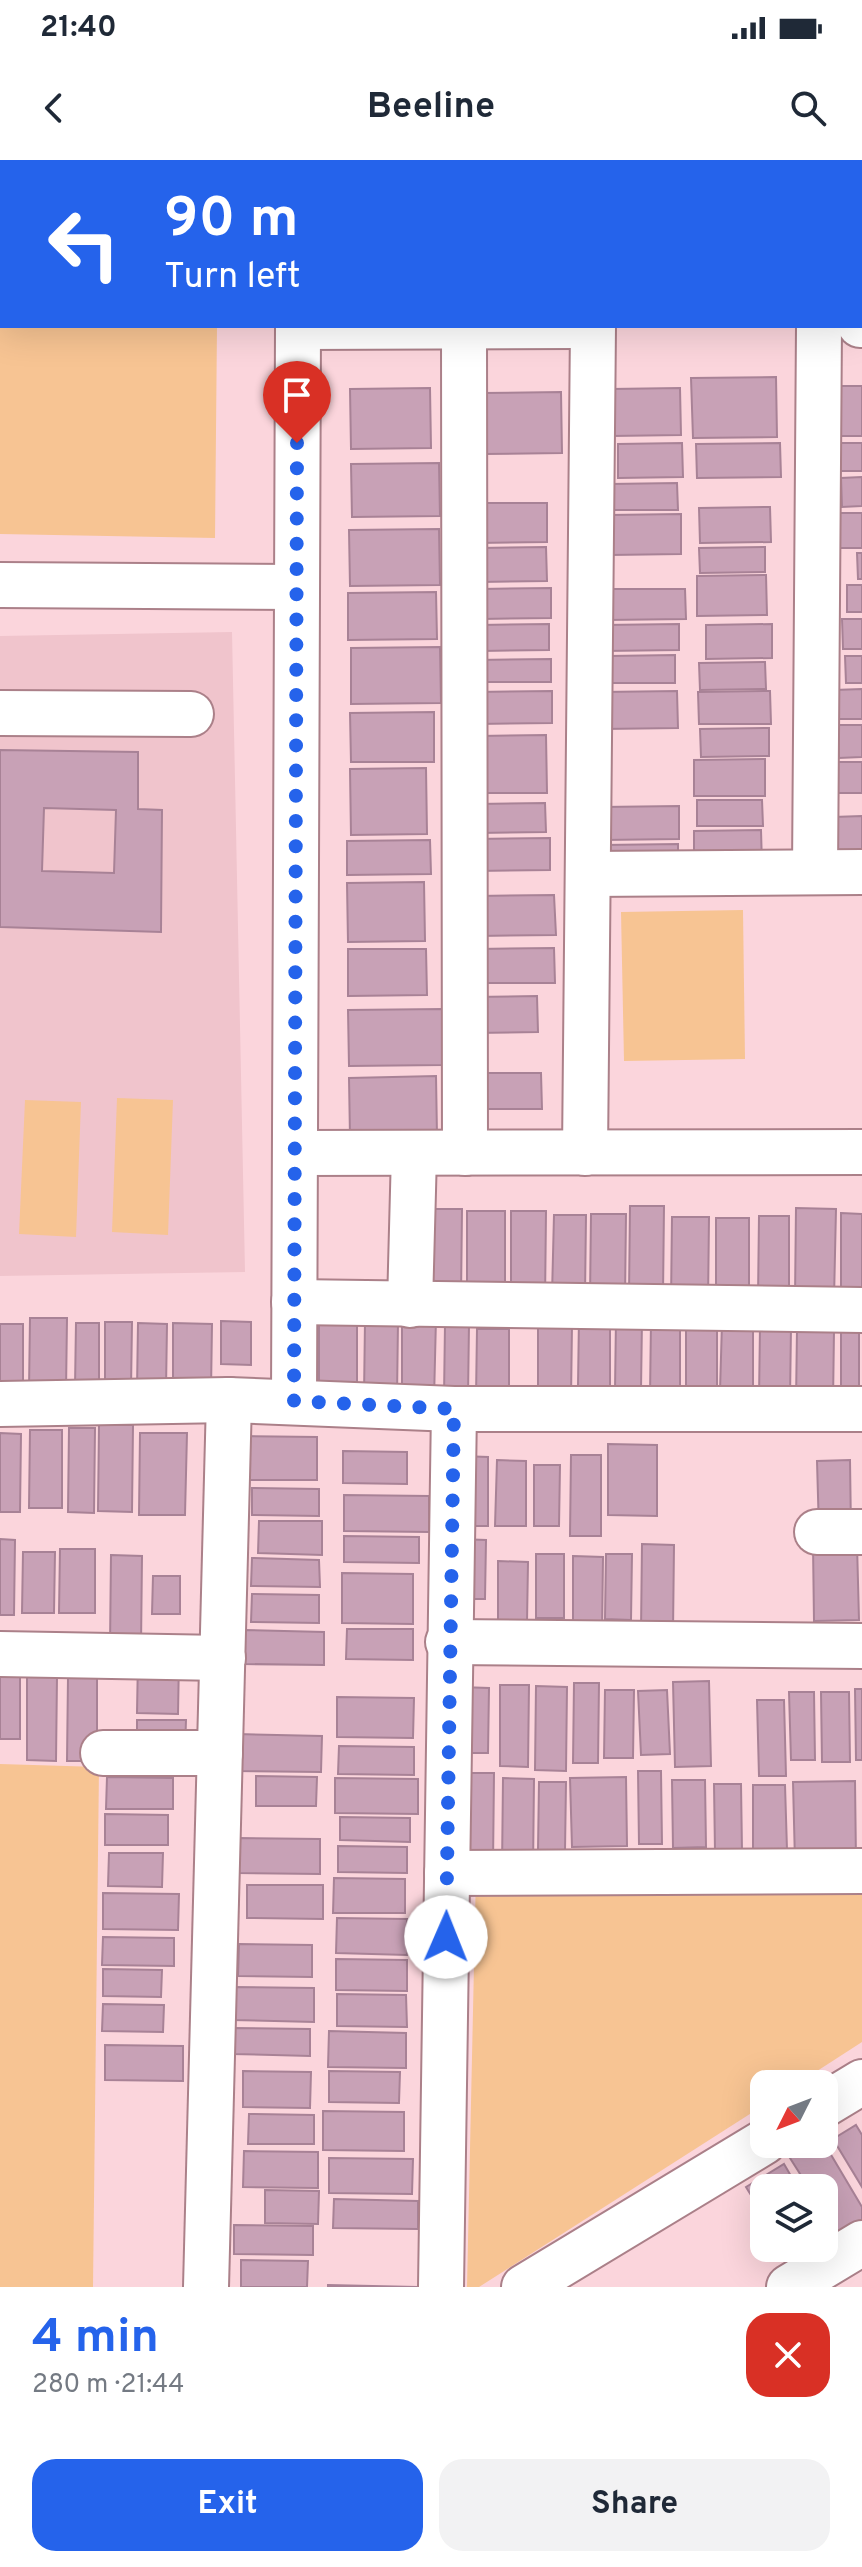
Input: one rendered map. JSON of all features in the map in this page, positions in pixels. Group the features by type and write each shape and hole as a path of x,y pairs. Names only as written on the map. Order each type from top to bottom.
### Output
{"street":[{"path":"294,1401 298,328"},
{"path":"464,328 465,1153"},
{"path":"585,1153 593,328"},
{"path":"815,872 819,328"},
{"path":"0,585 297,587"},
{"path":"0,713 191,714"},
{"path":"588,874 862,872"},
{"path":"295,1153 862,1152"},
{"path":"410,1305 414,1153"},
{"path":"294,1302 862,1310"},
{"path":"206,2287 229,1400"},
{"path":"0,1404 229,1400 454,1409 862,1409"},
{"path":"441,2287 448,1642 454,1409"},
{"path":"817,1532 862,1532"},
{"path":"448,1642 862,1646"},
{"path":"0,1654 223,1658"},
{"path":"103,1753 220,1753"},
{"path":"447,1873 862,1871"},
{"path":"838,2097 862,2082"},
{"path":"524,2287 750,2150"},
{"path":"789,2287 862,2243"}],"shaded area":[{"path":"0,328 217,328 215,538 0,534"},
{"path":"232,632 245,1272 0,1276 0,636"},
{"path":"743,910 745,1059 624,1061 621,912"},
{"path":"117,1098 173,1100 168,1235 112,1232"},
{"path":"25,1100 81,1102 76,1237 19,1234"},
{"path":"0,1764 99,1767 93,2287 0,2287"},
{"path":"476,1873 862,1874 862,2042 819,2070 750,2070 750,2114 479,2287 467,2287"}],"building":[{"path":"776,377 777,437 693,438 691,378"},
{"path":"837,386 862,386 862,436 838,436"},
{"path":"430,388 431,448 351,449 350,389"},
{"path":"680,388 681,435 612,436 611,389"},
{"path":"561,392 562,453 484,454 483,393"},
{"path":"682,443 683,477 618,478 618,444"},
{"path":"780,443 781,477 697,478 696,444"},
{"path":"840,443 862,443 862,471 840,471"},
{"path":"439,463 440,516 352,517 351,464"},
{"path":"862,477 862,506 842,507 841,478"},
{"path":"677,483 678,510 611,510 610,484"},
{"path":"477,503 547,503 547,542 477,543"},
{"path":"770,507 771,542 700,543 699,508"},
{"path":"840,513 862,513 862,548 840,548"},
{"path":"681,514 681,554 610,555 609,515"},
{"path":"439,529 440,585 350,586 349,530"},
{"path":"546,547 547,581 480,582 479,548"},
{"path":"765,547 765,572 700,573 699,548"},
{"path":"857,553 862,553 862,579 858,579"},
{"path":"766,575 767,615 697,616 697,576"},
{"path":"847,585 862,585 862,612 847,612"},
{"path":"551,588 551,618 482,619 481,589"},
{"path":"607,589 685,589 686,619 607,620"},
{"path":"436,592 437,639 348,640 348,593"},
{"path":"842,619 862,619 862,649 843,649"},
{"path":"549,624 549,650 481,651 480,625"},
{"path":"679,624 679,650 604,651 603,625"},
{"path":"772,624 772,658 706,659 706,625"},
{"path":"440,647 441,703 351,704 351,648"},
{"path":"675,655 675,683 609,683 609,656"},
{"path":"845,656 862,656 862,683 846,683"},
{"path":"551,659 551,682 477,682 476,660"},
{"path":"765,662 766,689 700,690 699,663"},
{"path":"862,689 862,719 836,719 835,690"},
{"path":"552,691 552,723 477,724 476,692"},
{"path":"677,691 678,728 603,729 602,692"},
{"path":"770,691 771,724 699,724 698,692"},
{"path":"434,712 434,762 351,762 350,713"},
{"path":"838,725 862,725 862,757 839,758"},
{"path":"769,728 769,756 701,757 700,729"},
{"path":"546,735 547,793 480,793 479,736"},
{"path":"0,750 138,752 138,809 162,810 161,932 0,927","holes":["44,808 116,810 114,873 42,871"]},
{"path":"765,759 765,796 694,796 694,760"},
{"path":"836,762 862,762 862,793 836,793"},
{"path":"426,768 427,834 351,835 350,769"},
{"path":"697,800 762,800 763,826 697,826"},
{"path":"545,803 546,832 478,833 477,804"},
{"path":"679,806 679,839 603,840 602,807"},
{"path":"862,816 862,862 835,863 834,817"},
{"path":"761,830 762,865 694,865 694,831"},
{"path":"550,838 550,870 475,871 474,839"},
{"path":"430,840 431,874 347,875 347,841"},
{"path":"678,844 678,870 603,871 603,845"},
{"path":"424,882 425,941 348,942 347,883"},
{"path":"554,895 556,935 478,936 477,896"},
{"path":"554,948 555,983 478,983 477,949"},
{"path":"348,949 426,949 427,995 348,996"},
{"path":"537,996 538,1032 474,1033 473,997"},
{"path":"442,1009 442,1065 349,1066 348,1010"},
{"path":"475,1073 541,1073 542,1109 476,1109"},
{"path":"436,1076 437,1136 350,1137 349,1078"},
{"path":"630,1206 664,1206 663,1295 629,1295"},
{"path":"796,1208 836,1209 834,1299 795,1298"},
{"path":"422,1209 462,1209 461,1298 421,1297"},
{"path":"467,1211 505,1211 505,1302 467,1301"},
{"path":"511,1211 546,1211 545,1303 511,1302"},
{"path":"841,1213 862,1214 862,1296 841,1295"},
{"path":"591,1214 626,1214 625,1299 590,1298"},
{"path":"554,1215 586,1215 585,1296 552,1295"},
{"path":"759,1216 789,1216 789,1298 758,1298"},
{"path":"672,1217 709,1217 708,1303 671,1302"},
{"path":"716,1218 749,1218 749,1293 716,1293"},
{"path":"579,1317 610,1317 610,1387 578,1386"},
{"path":"30,1318 67,1318 66,1391 29,1390"},
{"path":"402,1318 436,1318 434,1400 402,1399"},
{"path":"616,1319 642,1319 641,1390 615,1390"},
{"path":"319,1320 357,1320 357,1396 319,1395"},
{"path":"221,1321 251,1322 251,1365 221,1364"},
{"path":"365,1321 398,1321 397,1397 364,1396"},
{"path":"651,1321 680,1322 680,1396 650,1396"},
{"path":"105,1322 132,1322 131,1389 105,1389"},
{"path":"76,1323 99,1323 99,1388 75,1387"},
{"path":"138,1323 167,1324 166,1389 137,1389"},
{"path":"173,1323 212,1324 211,1391 173,1391"},
{"path":"538,1323 572,1324 571,1399 538,1398"},
{"path":"722,1323 753,1324 753,1392 720,1391"},
{"path":"0,1324 23,1324 23,1392 0,1391"},
{"path":"445,1324 469,1324 468,1397 444,1397"},
{"path":"686,1324 717,1324 717,1397 686,1396"},
{"path":"760,1326 791,1326 790,1399 759,1399"},
{"path":"841,1327 859,1328 859,1394 841,1394"},
{"path":"477,1329 509,1329 509,1398 476,1397"},
{"path":"797,1329 834,1330 833,1403 796,1402"},
{"path":"99,1425 133,1425 132,1512 98,1511"},
{"path":"69,1428 95,1428 94,1513 68,1512"},
{"path":"30,1430 62,1430 62,1508 29,1508"},
{"path":"0,1433 21,1434 20,1512 0,1512"},
{"path":"140,1433 187,1433 185,1515 139,1515"},
{"path":"242,1436 317,1437 317,1480 242,1480"},
{"path":"608,1444 657,1445 657,1516 608,1515"},
{"path":"343,1451 407,1452 407,1484 343,1483"},
{"path":"571,1455 601,1455 601,1536 570,1536"},
{"path":"460,1456 488,1457 488,1526 460,1526"},
{"path":"497,1460 526,1461 526,1526 495,1526"},
{"path":"850,1460 851,1530 819,1531 817,1461"},
{"path":"534,1465 560,1465 559,1526 534,1526"},
{"path":"252,1488 319,1489 319,1516 252,1515"},
{"path":"344,1495 429,1496 429,1532 344,1531"},
{"path":"259,1521 322,1521 322,1555 258,1553"},
{"path":"344,1536 419,1537 419,1563 344,1562"},
{"path":"0,1539 15,1540 14,1615 0,1615"},
{"path":"458,1539 486,1540 485,1599 458,1599"},
{"path":"642,1544 674,1545 673,1632 641,1631"},
{"path":"857,1544 859,1620 814,1621 813,1545"},
{"path":"60,1549 95,1549 95,1613 59,1613"},
{"path":"23,1552 55,1552 54,1613 22,1613"},
{"path":"536,1554 564,1554 564,1618 536,1618"},
{"path":"606,1554 632,1554 631,1620 605,1619"},
{"path":"111,1555 142,1556 141,1647 110,1646"},
{"path":"573,1556 603,1557 602,1633 573,1632"},
{"path":"252,1558 319,1560 320,1587 251,1586"},
{"path":"498,1561 528,1562 527,1623 498,1622"},
{"path":"342,1573 413,1574 413,1624 342,1623"},
{"path":"153,1576 180,1576 180,1614 152,1614"},
{"path":"252,1594 319,1595 319,1623 251,1622"},
{"path":"347,1629 413,1629 413,1660 346,1659"},
{"path":"244,1630 324,1632 324,1665 244,1664"},
{"path":"138,1658 179,1659 178,1714 137,1713"},
{"path":"27,1676 57,1676 56,1761 27,1760"},
{"path":"0,1677 20,1677 20,1739 0,1739"},
{"path":"68,1677 97,1677 97,1761 67,1761"},
{"path":"709,1681 711,1766 675,1767 673,1682"},
{"path":"574,1683 599,1683 598,1763 573,1763"},
{"path":"500,1685 529,1685 528,1767 500,1766"},
{"path":"536,1686 567,1687 566,1771 535,1770"},
{"path":"459,1687 489,1688 488,1753 459,1753"},
{"path":"855,1689 862,1689 862,1760 856,1760"},
{"path":"605,1690 634,1690 633,1758 604,1758"},
{"path":"667,1690 670,1754 641,1755 638,1691"},
{"path":"789,1692 814,1692 815,1760 791,1760"},
{"path":"821,1692 849,1692 850,1762 822,1762"},
{"path":"337,1697 414,1698 413,1738 337,1737"},
{"path":"757,1700 784,1700 786,1776 759,1776"},
{"path":"137,1720 186,1720 185,1750 137,1750"},
{"path":"236,1734 322,1736 321,1772 235,1771"},
{"path":"339,1746 414,1747 414,1775 338,1774"},
{"path":"638,1771 661,1771 662,1844 639,1844"},
{"path":"454,1773 494,1773 493,1865 453,1864"},
{"path":"256,1776 317,1777 316,1806 256,1806"},
{"path":"107,1777 173,1778 173,1809 106,1809"},
{"path":"626,1777 627,1846 572,1847 570,1778"},
{"path":"335,1778 418,1779 418,1814 335,1813"},
{"path":"503,1778 534,1779 533,1870 502,1869"},
{"path":"672,1780 705,1780 706,1847 673,1848"},
{"path":"855,1781 856,1862 795,1862 793,1782"},
{"path":"539,1782 566,1782 565,1851 538,1850"},
{"path":"714,1784 741,1784 742,1851 715,1851"},
{"path":"753,1785 785,1785 787,1850 753,1850"},
{"path":"105,1814 168,1815 168,1845 105,1845"},
{"path":"340,1817 410,1818 410,1842 340,1840"},
{"path":"238,1838 320,1839 320,1874 237,1873"},
{"path":"338,1846 407,1847 407,1873 338,1872"},
{"path":"109,1853 163,1853 162,1887 108,1886"},
{"path":"334,1878 405,1879 405,1913 333,1913"},
{"path":"247,1885 323,1885 323,1919 247,1918"},
{"path":"103,1893 179,1894 178,1930 103,1929"},
{"path":"337,1918 407,1919 407,1955 336,1953"},
{"path":"103,1937 174,1938 174,1966 102,1965"},
{"path":"239,1944 312,1945 312,1977 238,1976"},
{"path":"336,1959 407,1960 407,1991 336,1990"},
{"path":"103,1969 162,1970 161,1997 103,1996"},
{"path":"232,1987 314,1988 314,2022 232,2020"},
{"path":"337,1994 406,1995 407,2027 337,2026"},
{"path":"103,2004 164,2005 163,2032 102,2031"},
{"path":"232,2028 310,2029 310,2056 232,2054"},
{"path":"329,2031 406,2033 406,2068 328,2067"},
{"path":"105,2045 183,2046 183,2081 105,2080"},
{"path":"243,2071 311,2072 310,2108 243,2107"},
{"path":"329,2071 400,2072 399,2103 329,2102"},
{"path":"323,2111 404,2112 404,2151 323,2150"},
{"path":"249,2114 314,2115 314,2144 248,2144"},
{"path":"856,2125 862,2135 862,2187 838,2147 838,2136"},
{"path":"244,2151 318,2152 318,2188 243,2187"},
{"path":"329,2158 413,2159 412,2194 329,2193"},
{"path":"790,2158 833,2158 862,2207 862,2235 843,2246 838,2238 838,2174 800,2174"},
{"path":"784,2164 790,2174 767,2174"},
{"path":"265,2190 319,2191 318,2224 265,2223"},
{"path":"334,2199 418,2201 418,2229 333,2228"},
{"path":"234,2225 313,2226 313,2255 234,2254"},
{"path":"241,2260 308,2261 307,2287 241,2287"},
{"path":"328,2285 417,2287 328,2287"}],"route":[{"path":"297,443 294,1401 454,1409 448,1642 446,1937"}]}
